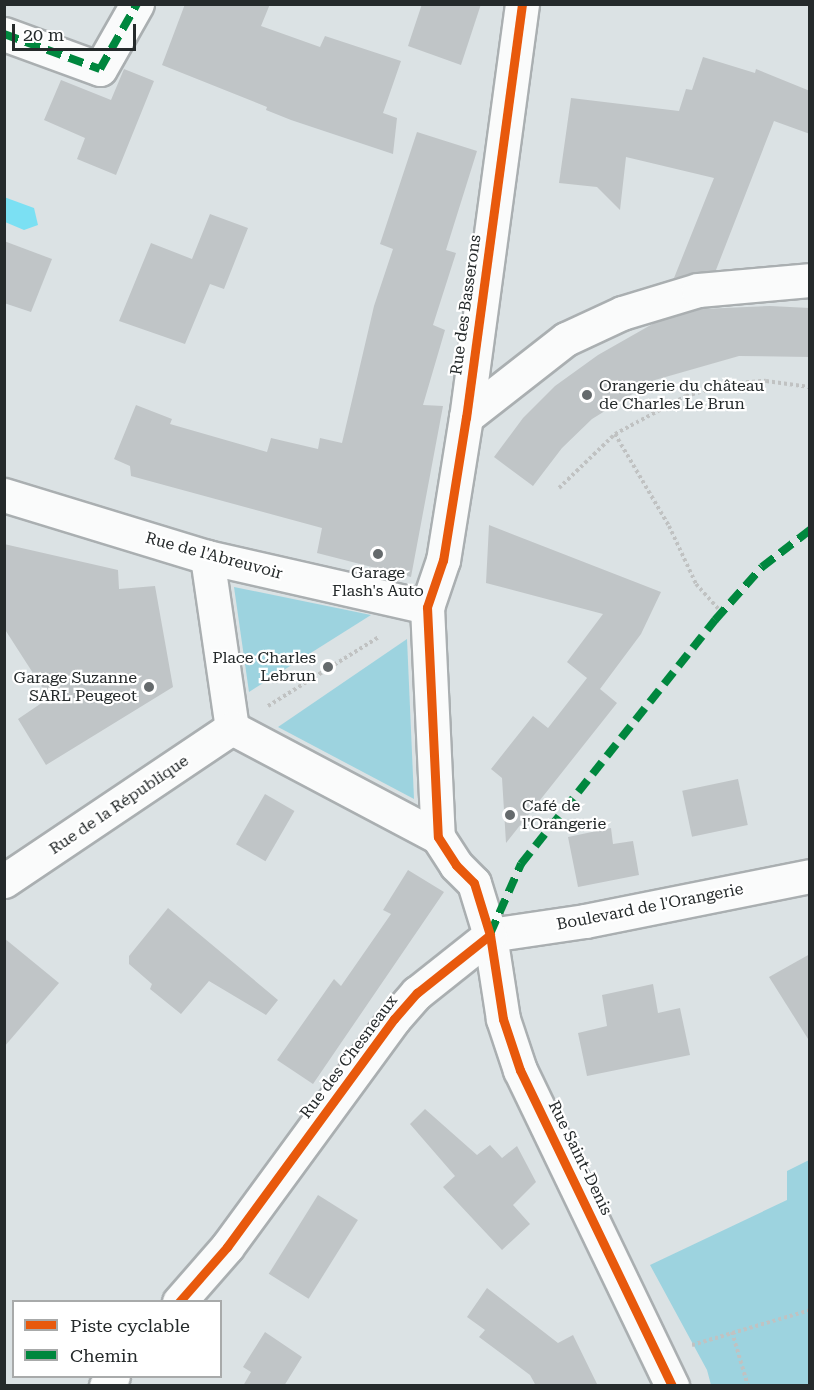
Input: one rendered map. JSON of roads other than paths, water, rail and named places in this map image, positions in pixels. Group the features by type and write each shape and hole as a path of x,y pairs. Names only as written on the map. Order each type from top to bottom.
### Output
{"street":[{"path":"4,34 100,69 137,4"},
{"name":"Rue des Basserons","path":"427,607 443,560 466,417 522,4"},
{"path":"466,417 566,339 622,313 698,290 810,280"},
{"name":"Rue de l'Abreuvoir","path":"4,495 207,557 427,607"},
{"path":"207,557 232,728 438,837"},
{"path":"427,607 438,837 456,866 474,883 490,934"},
{"name":"Rue de la République","path":"4,881 232,728"},
{"name":"Boulevard de l'Orangerie","path":"490,934 585,921 810,876"},
{"name":"Rue des Chesneaux","path":"181,1300 227,1247 394,1019 417,993 490,934"},
{"name":"Rue Saint-Denis","path":"490,934 503,1019 520,1070 666,1371"}],"place":[{"name":"Orangerie du château de Charles Le Brun","path":"587,395"},
{"name":"Garage Flash's Auto","path":"378,554"},
{"name":"Place Charles Lebrun","path":"328,667"},
{"name":"Garage Suzanne SARL Peugeot","path":"149,687"},
{"name":"Café de l'Orangerie","path":"510,815"}]}
